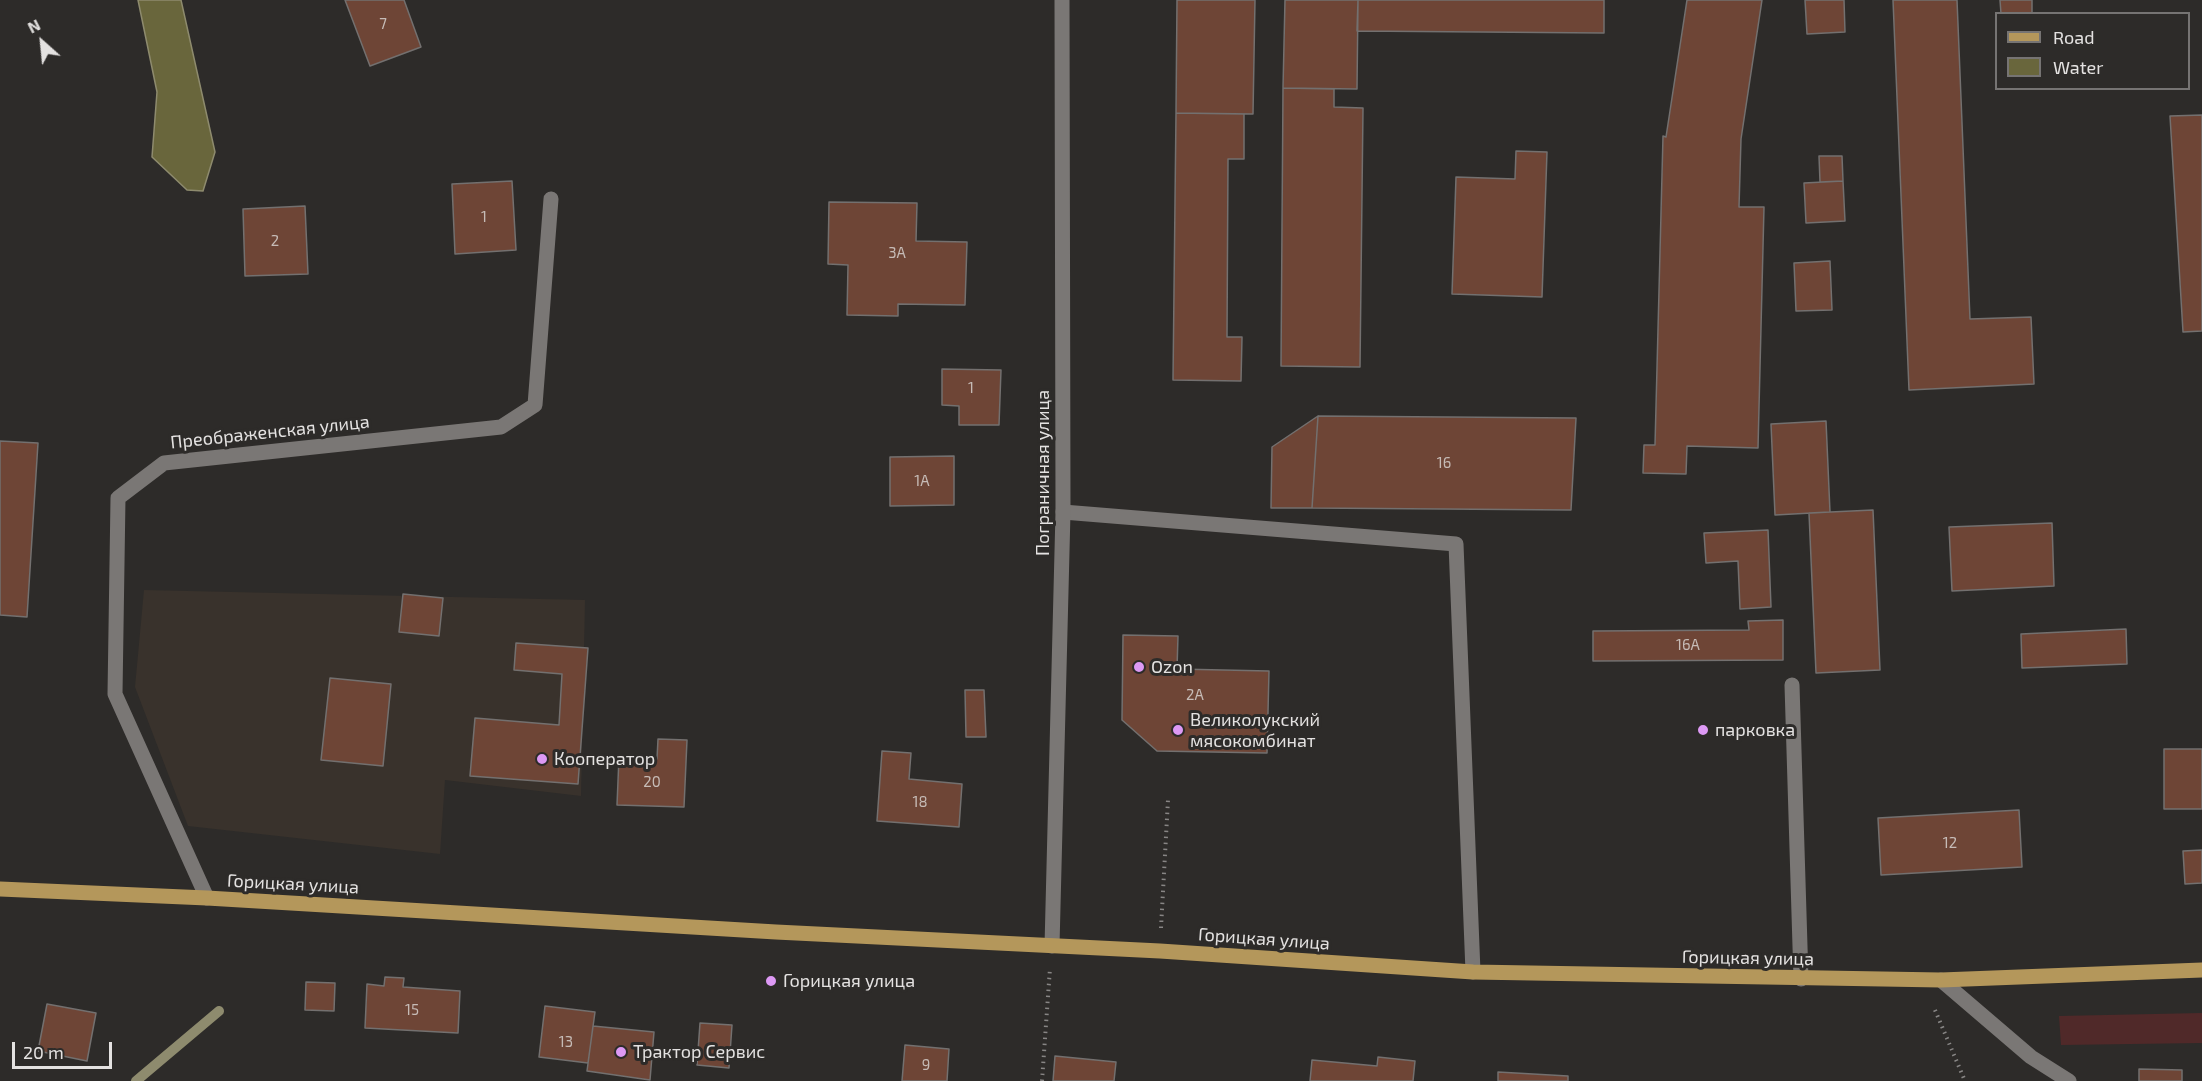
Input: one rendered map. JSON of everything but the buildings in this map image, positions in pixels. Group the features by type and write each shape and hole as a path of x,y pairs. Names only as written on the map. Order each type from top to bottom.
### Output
{"main road":[{"name":"Горицкая улица","path":"0,889 207,898 776,932 1160,951 1473,972 1941,980 2202,970"}],"street":[{"name":"Пограничная улица","path":"1052,946 1063,512 1062,0"},
{"name":"Преображенская улица","path":"207,898 115,694 118,498 164,463 501,427 535,405 551,199"},
{"path":"1063,512 1456,544 1473,972"},
{"path":"1792,685 1801,979"},
{"path":"1941,980 2031,1057 2068,1081"}],"path":[{"path":"1160,951 1168,800"},
{"path":"1042,1081 1052,946"},
{"path":"1922,979 1965,1081"}],"shaded area":[{"path":"144,590 585,600 581,796 445,780 440,854 188,826 135,687"},
{"path":"2202,1013 2202,1043 2061,1045 2059,1016"}],"water":[{"path":"138,0 181,0 215,152 203,191 187,190 152,157 157,92"}],"waterway":[{"path":"136,1081 219,1011"}],"place":[{"name":"Ozon","path":"1139,667"},
{"name":"Великолукский мясокомбинат","path":"1178,730"},
{"name":"парковка","path":"1703,730"},
{"name":"Кооператор","path":"542,759"},
{"name":"Горицкая улица","path":"771,981"},
{"name":"Трактор Сервис","path":"621,1052"}]}
